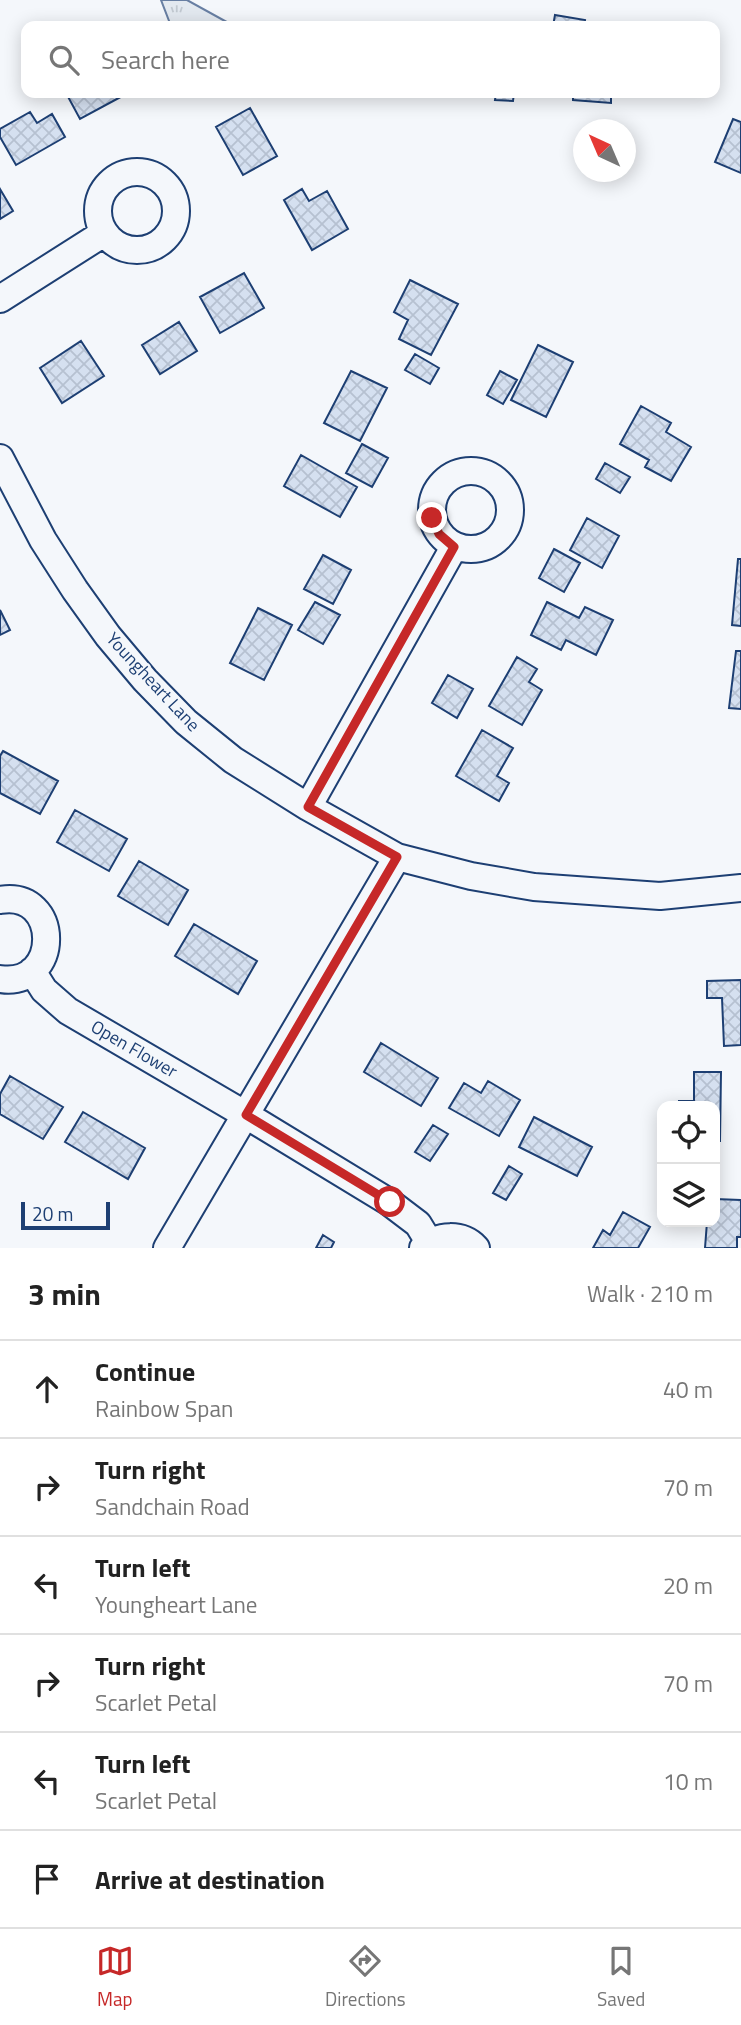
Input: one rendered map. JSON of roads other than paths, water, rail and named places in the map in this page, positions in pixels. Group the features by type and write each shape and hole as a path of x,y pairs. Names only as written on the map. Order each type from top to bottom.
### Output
{"street":[{"path":"0,299 104,233"},
{"name":"Youngheart Lane","path":"1,463 43,540 75,590 108,636 145,680 186,722 233,760 308,807 397,857 471,876 534,887 660,896 741,888"},
{"path":"308,807 454,547"},
{"path":"167,1248 397,857"},
{"path":"0,900 19,900 32,907 42,919 47,932 46,953 32,971 20,978 0,979"},
{"name":"Open Flower","path":"32,971 44,990 68,1011 390,1202 418,1224 426,1245"},
{"path":"426,1245 446,1236 472,1243 476,1248"}]}
